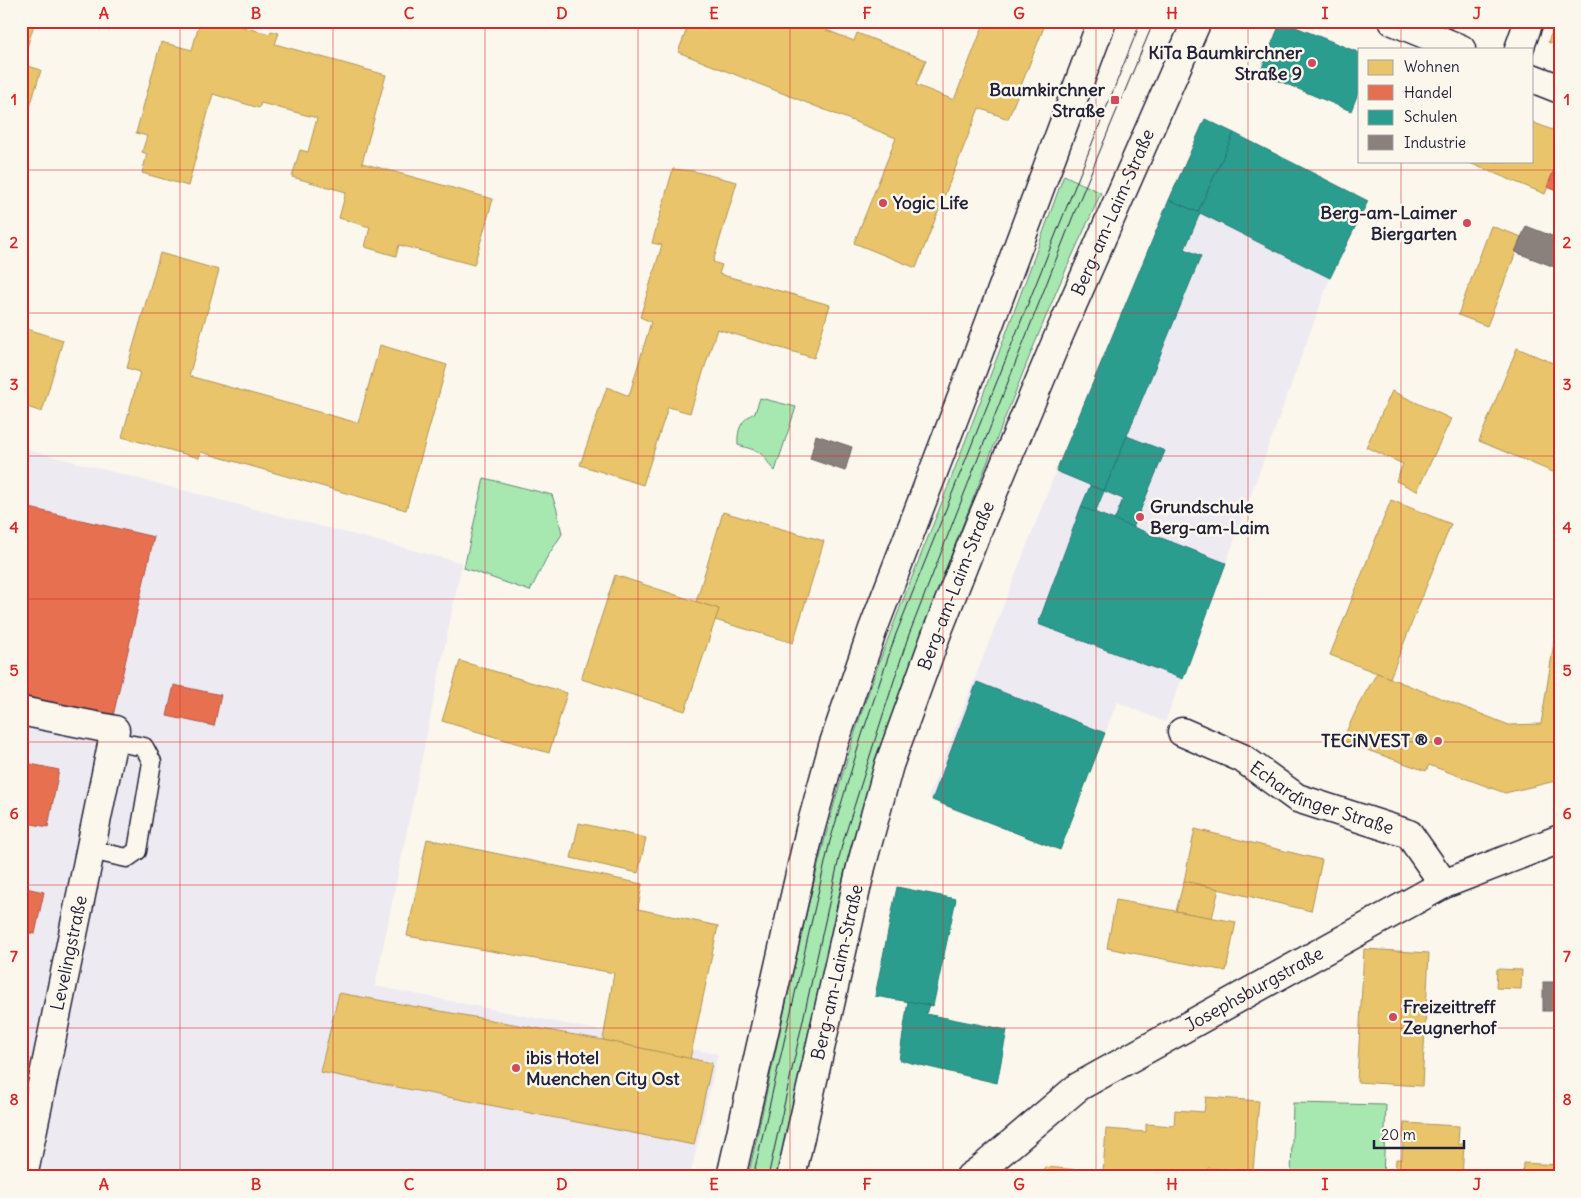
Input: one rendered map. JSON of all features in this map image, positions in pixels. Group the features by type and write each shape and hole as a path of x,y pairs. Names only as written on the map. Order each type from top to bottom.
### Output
{"main road":[{"path":"732,1177 810,830 833,746 872,629 958,406 1102,21"},
{"name":"Berg-am-Laim-Straße","path":"791,1177 860,867 889,765 938,630 983,516 1056,342 1197,21"},
{"path":"1393,21 1458,48"},
{"path":"1519,48 1529,21"},
{"path":"1534,79 1560,89"},
{"path":"21,711 113,735"},
{"name":"Echardinger Straße","path":"1182,732 1242,758 1297,798 1409,834 1444,884"},
{"name":"Levelingstraße","path":"23,1177 113,735"},
{"name":"Josephsburgstraße","path":"970,1177 1078,1087 1444,884 1560,839"}],"lane":[{"path":"90,850 127,858 137,851 152,762 144,747 113,735"}],"shaded area":[{"name":"Grundschule Berg-am-Laim","path":"1205,119 1368,201 1330,278 1226,563 1165,722 1117,702 1060,850 928,798 1056,471 1169,200"},
{"path":"21,448 462,563 375,986 718,1054 690,1177 21,1177"}],"green space":[{"path":"1064,175 1101,193 1032,350 960,532 929,612 872,774 848,857 777,1177 748,1177 813,886 861,714 989,379"},
{"path":"760,398 796,407 775,471 763,455 738,445 738,435 741,426 746,418 755,413"},
{"path":"484,478 552,495 562,534 546,559 530,591 464,568"},
{"path":"1293,1103 1386,1105 1383,1177 1291,1177"}],"building: Wohnen":[{"path":"21,21 35,21 22,64 41,70 21,137"},
{"path":"117,21 140,21 138,28"},
{"path":"200,21 240,21 239,26 270,34 271,31 279,33 275,44 386,75 362,163 493,199 474,265 399,245 396,256 365,247 370,227 339,218 346,192 292,177 300,150 308,152 317,118 261,103 259,108 213,94 188,186 142,173 147,154 142,152 147,136 136,133 161,42 192,50"},
{"path":"690,21 804,21 854,41 857,33 926,60 916,85 954,100 985,21 1038,21 1037,24 1044,27 1008,119 979,108 916,268 854,243 896,138 678,52"},
{"path":"1556,21 1560,21 1560,47 1548,42"},
{"path":"1534,123 1560,133 1560,155 1545,194 1467,162 1534,162"},
{"path":"673,169 693,171 737,182 713,262 722,265 719,274 830,305 814,358 717,329 690,413 668,407 643,485 580,465 607,387 629,396 651,322 640,317 662,245 652,243"},
{"path":"1491,226 1522,237 1487,326 1458,315"},
{"path":"160,253 219,270 189,376 358,423 380,345 447,365 406,510 201,452 199,458 122,437 140,372 127,368"},
{"path":"21,327 63,340 42,412 21,405"},
{"path":"1517,348 1560,366 1560,475 1479,441"},
{"path":"1392,391 1451,419 1417,491 1396,481 1403,464 1366,447"},
{"path":"1391,500 1451,524 1390,678 1330,655"},
{"path":"723,512 824,541 793,643 715,620 719,609 696,602"},
{"path":"615,575 719,609 685,711 581,679"},
{"path":"1555,636 1560,637 1560,780 1505,793 1429,765 1426,771 1342,741 1359,704 1377,673 1509,725 1541,724"},
{"path":"460,661 567,693 549,753 442,721"},
{"path":"579,823 646,838 638,873 571,858"},
{"path":"1195,829 1322,860 1311,911 1184,881"},
{"path":"427,839 642,884 638,909 718,926 690,1059 603,1040 614,973 407,936"},
{"path":"1184,881 1219,889 1212,918 1176,911"},
{"path":"1116,900 1236,922 1226,971 1107,948"},
{"name":"Freizeittreff Zeugnerhof","path":"1364,949 1429,953 1422,1086 1357,1082"},
{"path":"1497,969 1522,970 1521,989 1496,988"},
{"name":"ibis Hotel Muenchen City Ost","path":"339,993 603,1040 712,1063 694,1145 320,1072"},
{"path":"1206,1097 1259,1101 1253,1171 1208,1168 1207,1177 1044,1177 1045,1167 1103,1172 1106,1129 1146,1132 1146,1124 1174,1126 1175,1110 1204,1112"},
{"path":"1404,1123 1459,1126 1458,1144 1464,1144 1462,1177 1395,1175 1396,1159 1402,1159"},
{"path":"1560,1158 1560,1177 1522,1177 1523,1163 1559,1165"}],"building: Handel":[{"path":"1560,155 1560,192 1547,187"},
{"path":"21,506 154,537 113,716 21,695"},
{"path":"174,685 221,695 214,726 167,716"},
{"path":"21,762 59,770 48,827 21,822"},
{"path":"21,887 44,892 35,934 21,931"}],"building: Schulen":[{"name":"KiTa Baumkirchner Straße 9","path":"1281,21 1358,52 1358,93 1351,111 1260,73"},
{"path":"1205,119 1234,133 1198,212 1169,200"},
{"path":"1234,133 1368,201 1330,278 1198,212"},
{"path":"1169,200 1200,213 1185,249 1201,256 1104,491 1056,471"},
{"path":"1127,436 1165,451 1133,528 1114,521 1123,499 1104,491"},
{"path":"1090,486 1104,491 1095,513 1081,507"},
{"path":"1081,507 1226,563 1183,679 1038,624"},
{"path":"977,682 1105,733 1060,850 932,800"},
{"path":"897,887 956,899 933,1006 875,996"},
{"path":"908,1001 929,1005 926,1014 1007,1030 997,1083 899,1060"}],"building: Industrie":[{"path":"1526,226 1560,239 1560,269 1515,252"},
{"path":"816,435 852,447 845,471 810,459"},
{"path":"1543,982 1560,982 1560,1011 1543,1011"}],"tram line":[{"path":"753,1177 830,841 861,738 896,634 1141,21"},
{"path":"768,1177 842,845 908,637 1077,206 1154,21"}],"place":[{"name":"KiTa Baumkirchner Straße 9","path":"1312,63"},
{"name":"Baumkirchner Straße","path":"1115,100"},
{"name":"Yogic Life","path":"883,203"},
{"name":"Berg-am-Laimer Biergarten","path":"1467,223"},
{"name":"Grundschule Berg-am-Laim","path":"1140,517"},
{"name":"TECiNVEST ®","path":"1438,741"},
{"name":"Freizeittreff Zeugnerhof","path":"1393,1017"},
{"name":"ibis Hotel Muenchen City Ost","path":"516,1068"}]}
